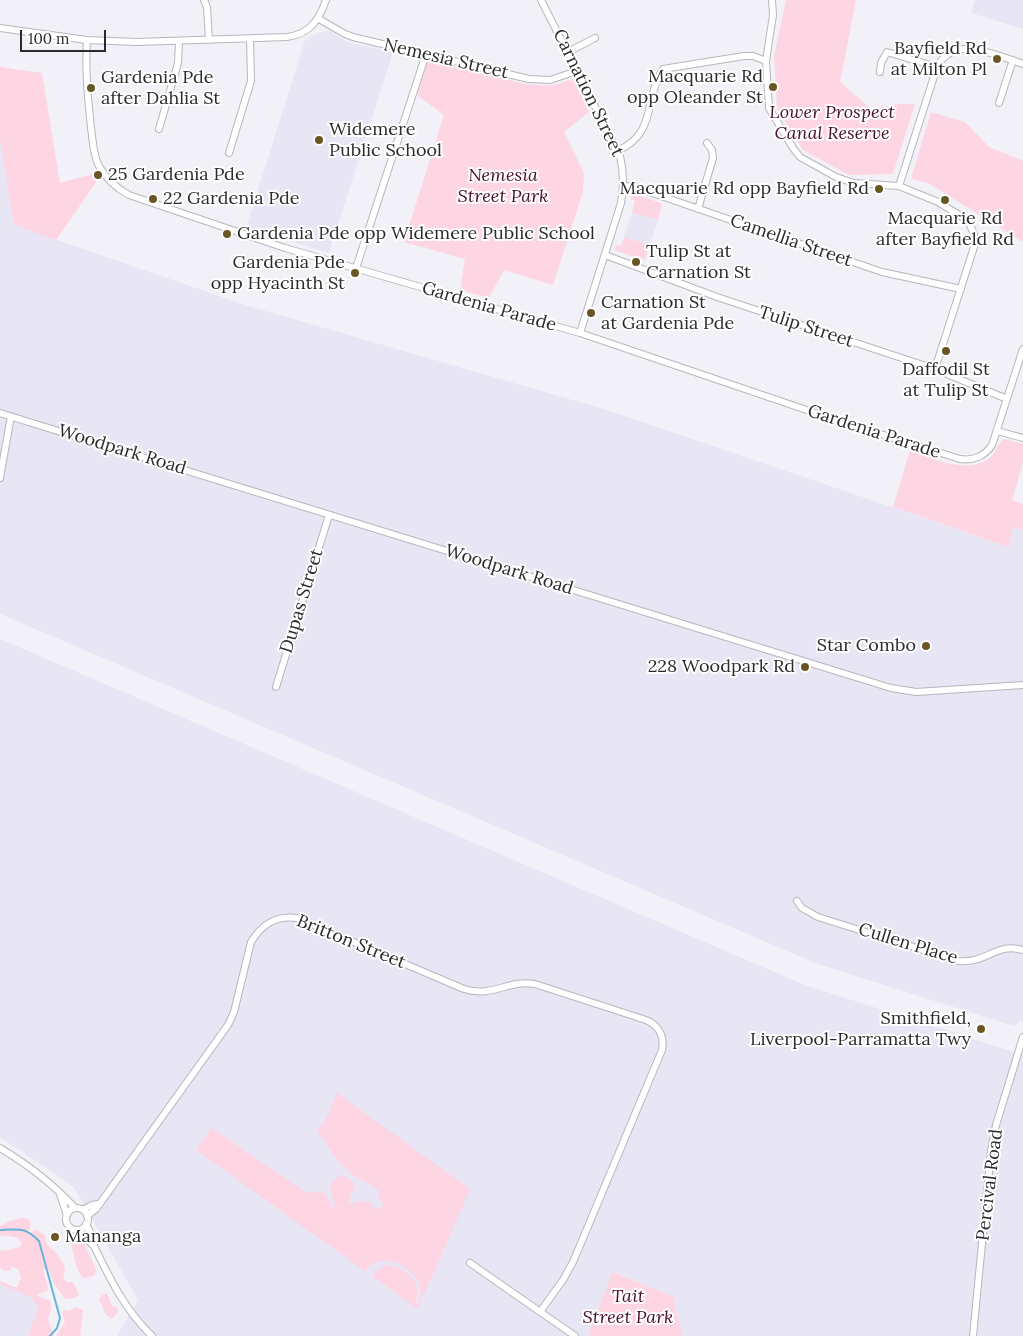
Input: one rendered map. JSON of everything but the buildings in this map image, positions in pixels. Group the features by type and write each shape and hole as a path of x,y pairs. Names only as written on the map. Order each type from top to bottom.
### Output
{"street":[{"path":"204,0 207,7 209,40"},
{"path":"0,28 87,40 137,42 250,39 299,35 310,29 319,19 326,0"},
{"name":"Carnation Street","path":"541,0 617,151 623,168 624,186 621,203 580,333"},
{"path":"772,0 773,15 766,61 769,108 800,157 836,177 854,183 899,186 938,202 964,218 969,223 974,234 975,244 935,369"},
{"name":"Nemesia Street","path":"319,19 351,37 534,80 554,79 577,71"},
{"path":"568,52 595,38"},
{"path":"229,153 251,81 250,39"},
{"name":"Gardenia Parade","path":"87,40 86,73 94,150 98,164 112,184 129,195 267,242 580,333 827,417 960,459 974,459 984,454 992,445 1023,349"},
{"path":"159,129 178,63 179,42"},
{"path":"899,186 937,68 942,60 949,54 966,48 1023,64"},
{"path":"880,72 887,52 937,68"},
{"path":"356,268 426,54"},
{"path":"617,151 636,139 642,131 658,79 663,70 753,56 766,61"},
{"path":"999,103 1012,60"},
{"path":"698,209 713,161 712,150 707,143"},
{"name":"Camellia Street","path":"624,186 635,187 882,272 961,289"},
{"name":"Tulip Street","path":"605,255 717,297 935,369 1007,400"},
{"name":"Woodpark Road","path":"0,412 891,688 916,692 1023,685"},
{"path":"0,478 11,416"},
{"path":"997,431 1023,438"},
{"name":"Dupas Street","path":"276,687 329,515"},
{"name":"Cullen Place","path":"797,901 802,908 818,917 958,961 977,960 1004,948 1023,950"},
{"name":"Britton Street","path":"85,1217 92,1205 98,1204 113,1186 228,1025 234,1012 251,942 264,926 277,919 291,918 304,921 472,992 486,992 516,984 530,983 646,1020 656,1026 661,1032 662,1050 573,1262 563,1280 540,1312"},
{"name":"Percival Road","path":"973,1336 991,1151 999,1116 1022,1040"},
{"path":"0,1148 34,1170 85,1217 94,1240 94,1246"},
{"path":"60,1194 67,1215 66,1222 70,1228 78,1230 94,1246 123,1302 152,1336"},
{"path":"67,1215 75,1208"},
{"path":"78,1230 81,1229 85,1217"},
{"path":"470,1263 574,1336"}],"shaded area":[{"path":"975,0 1023,0 1023,29 971,13"},
{"name":"Widemere Public School","path":"329,31 347,42 393,52 329,253 246,228 305,40 317,33"},
{"path":"0,139 14,225 245,305 607,410 1009,547 1013,527 1023,530 1023,1022 1019,1021 1015,1026 1007,1024 815,963 0,614"},
{"path":"632,212 658,220 650,245 624,237"},
{"path":"0,639 805,985 1023,1055 1023,1336 683,1336 674,1303 676,1298 614,1272 587,1336 117,1336 138,1300 74,1187 0,1137"},
{"path":"0,1284 32,1298 38,1308 28,1336 0,1336"}],"green space":[{"name":"Lower Prospect Canal Reserve","path":"786,0 856,0 840,82 871,109 897,104 915,104 893,174 849,175 803,150 777,108 774,56"},
{"name":"Nemesia Street Park","path":"431,61 525,84 550,85 574,81 589,112 564,132 584,173 583,192 553,285 504,270 489,298 460,290 465,259 404,242 444,115 417,95 427,63"},
{"path":"0,67 42,73 60,183 93,174 97,181 56,240 14,225 0,139"},
{"name":"Lower Prospect Canal Reserve","path":"931,112 965,122 989,147 1023,161 1023,242 928,183 911,179"},
{"path":"632,193 661,203 658,220 632,212 635,201 630,198"},
{"path":"624,237 650,245 645,260 616,251 616,245 621,246"},
{"path":"1004,439 1023,444 1023,463 1012,500 1023,504 1023,530 1013,527 1009,547 893,507 910,450 958,465 978,464 990,458"},
{"path":"337,1093 470,1189 418,1309 372,1276 377,1270 387,1265 397,1267 406,1272 414,1279 416,1284 417,1305 421,1298 419,1282 408,1270 393,1262 378,1261 365,1271 196,1150 212,1128 305,1192 325,1193 334,1208 331,1184 341,1175 354,1183 355,1189 349,1196 349,1203 352,1204 357,1201 370,1202 375,1209 379,1209 383,1205 378,1194 379,1191 344,1167 317,1130 325,1121"},
{"path":"23,1218 31,1222 28,1234 30,1235 35,1229 45,1235 47,1243 64,1264 65,1271 63,1277 66,1282 73,1282 79,1294 76,1298 65,1299 54,1284 48,1268 43,1270 48,1288 47,1291 36,1295 50,1301 51,1309 48,1319 54,1336 28,1336 38,1308 32,1298 0,1284 1,1281 18,1287 21,1277 18,1269 12,1267 9,1271 4,1271 0,1268 0,1250 20,1247 22,1243 18,1238 0,1236 0,1226 9,1221"},
{"path":"77,1239 84,1243 96,1269 95,1275 84,1279 77,1267 71,1243"},
{"name":"Tait Street Park","path":"613,1272 676,1298 674,1303 683,1336 589,1336"},
{"path":"106,1293 112,1306 117,1307 118,1312 112,1319 106,1315 99,1299"},
{"path":"76,1307 83,1310 80,1336 56,1336 65,1322 62,1314 64,1310 68,1311"}],"waterway":[{"path":"0,1230 26,1231 39,1241 60,1318 57,1328 50,1336"}],"place":[{"name":"Bayfield Rd at Milton Pl","path":"997,59"},
{"name":"Macquarie Rd opp Oleander St","path":"773,87"},
{"name":"Gardenia Pde after Dahlia St","path":"91,88"},
{"name":"Widemere Public School","path":"319,140"},
{"name":"25 Gardenia Pde","path":"98,175"},
{"name":"Macquarie Rd opp Bayfield Rd","path":"879,189"},
{"name":"22 Gardenia Pde","path":"153,199"},
{"name":"Macquarie Rd after Bayfield Rd","path":"945,200"},
{"name":"Gardenia Pde opp Widemere Public School","path":"227,234"},
{"name":"Tulip St at Carnation St","path":"636,262"},
{"name":"Gardenia Pde opp Hyacinth St","path":"355,273"},
{"name":"Carnation St at Gardenia Pde","path":"591,313"},
{"name":"Daffodil St at Tulip St","path":"946,351"},
{"name":"Star Combo","path":"926,646"},
{"name":"228 Woodpark Rd","path":"805,667"},
{"name":"Smithfield, Liverpool-Parramatta Twy","path":"981,1029"},
{"name":"Mananga","path":"55,1237"}]}
